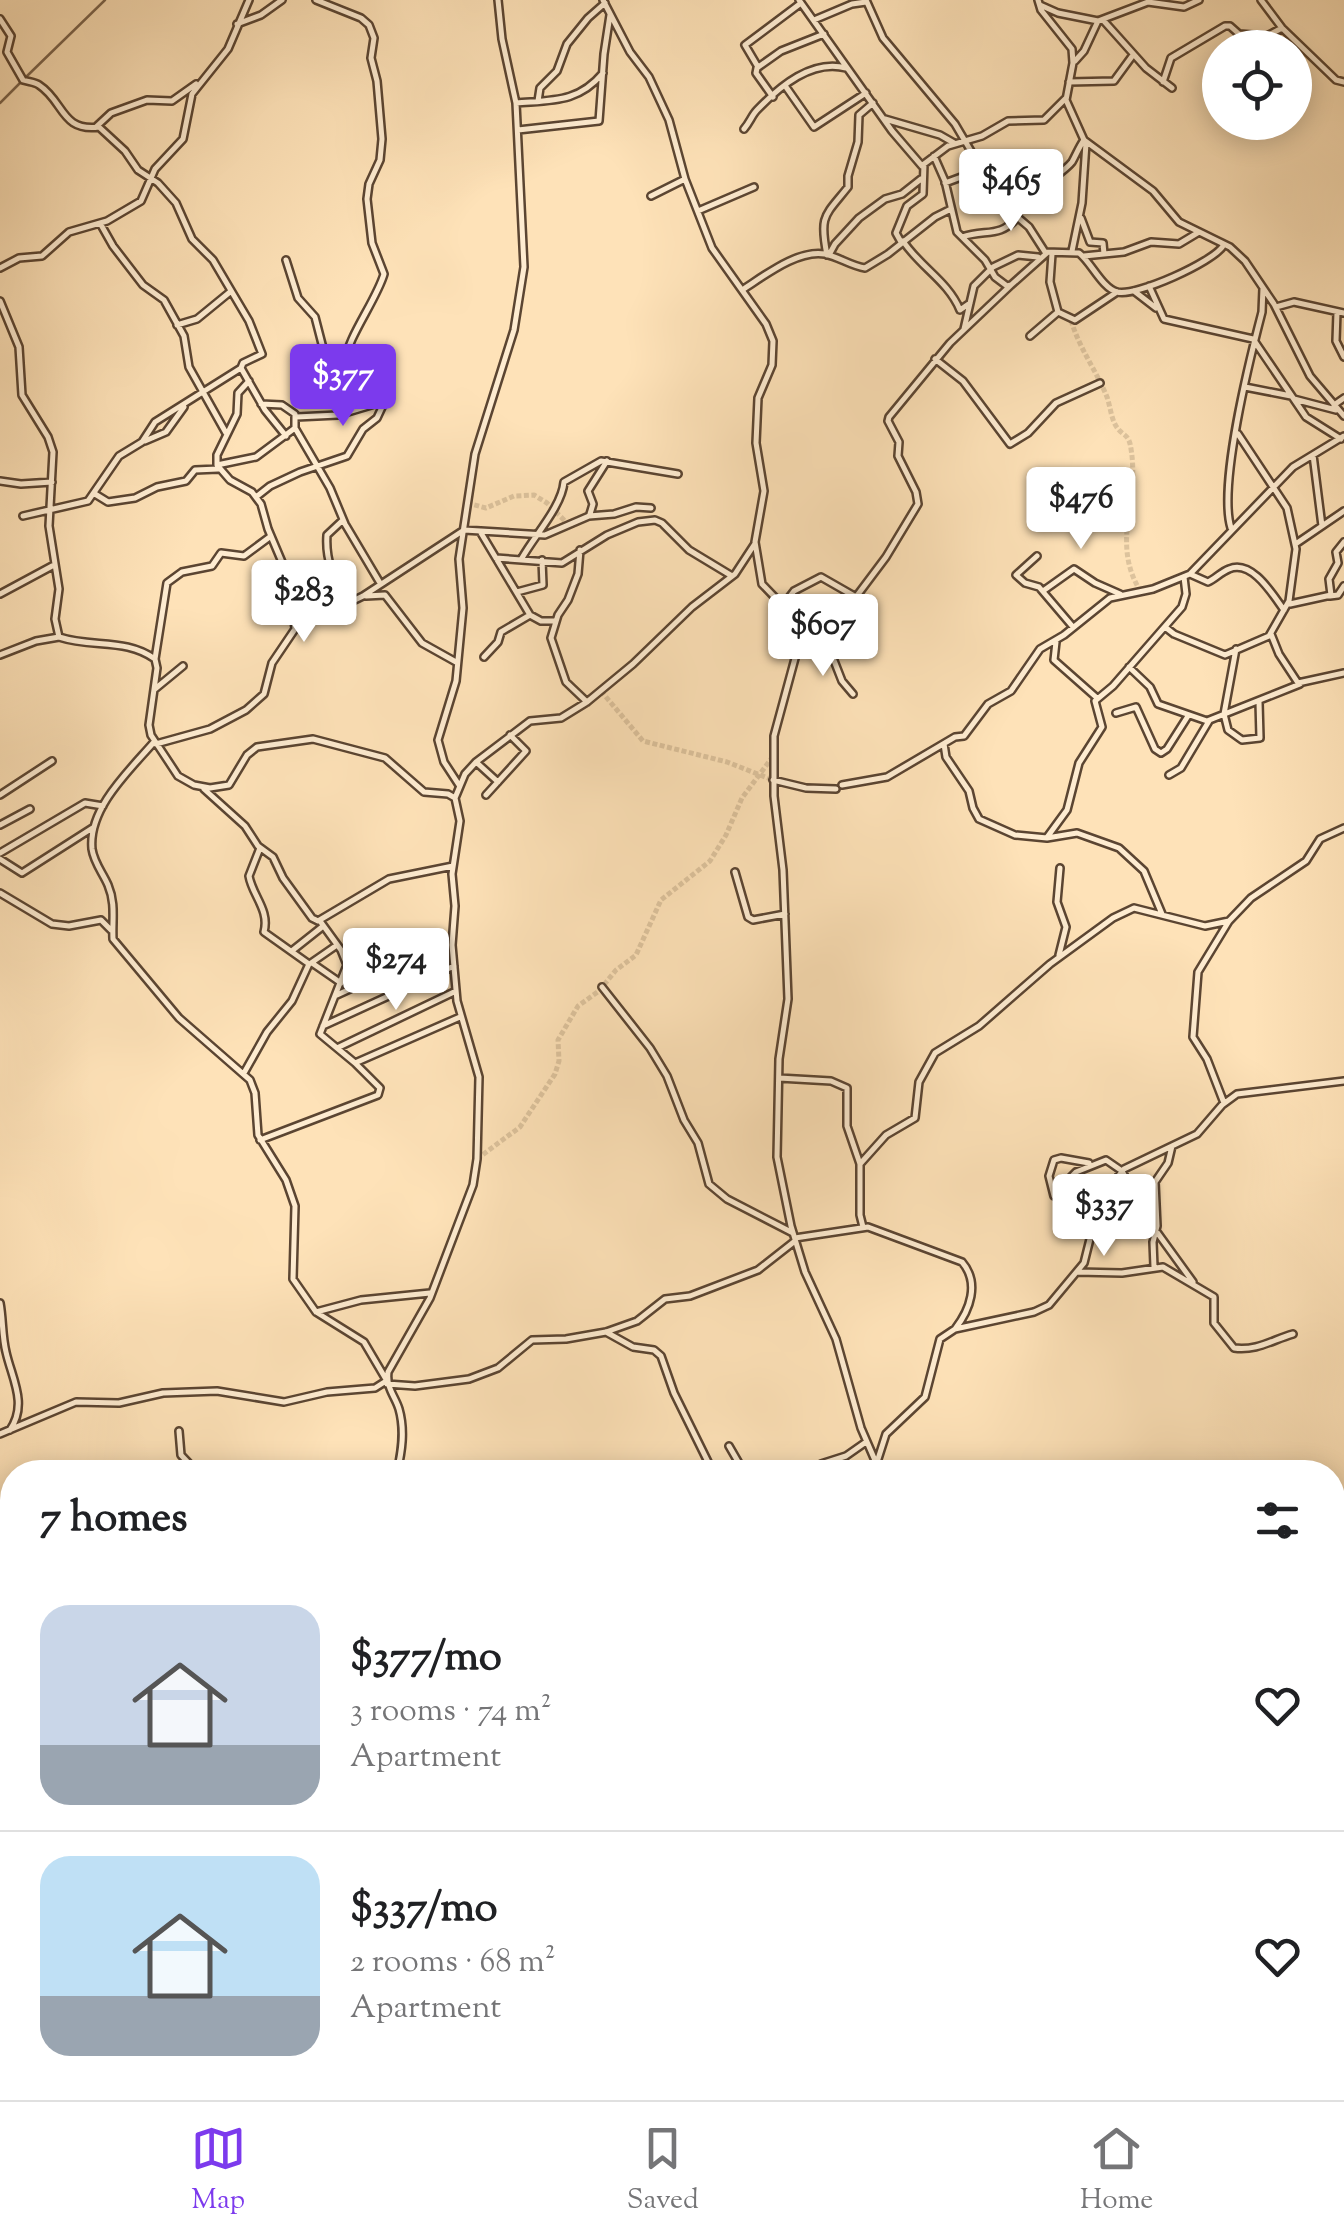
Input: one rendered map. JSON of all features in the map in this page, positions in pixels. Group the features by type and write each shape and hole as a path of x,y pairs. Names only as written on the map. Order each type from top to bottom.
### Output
{"street":[{"path":"96,127 111,113 142,101 176,100 199,82 228,49 249,0"},
{"path":"237,24 261,15 282,0"},
{"path":"316,0 357,16 369,25 374,38 371,58 378,81 381,117 381,154 367,194 372,244 384,274 377,298 346,350 346,360"},
{"path":"460,785 444,762 438,740 458,662 463,608 460,559 475,454 514,330 524,267 516,104 498,0"},
{"path":"1038,2 1058,13 1100,20 1133,6 1171,2 1184,7 1199,0"},
{"path":"1261,0 1282,28 1334,78 1344,82"},
{"path":"758,67 745,45 800,1 923,167"},
{"path":"814,20 866,1 883,38 966,139 1005,207 1033,231 1047,255 1058,312 1074,320 1118,292"},
{"path":"387,1382 393,1362 432,1292 474,1180 477,1159 479,1077 456,992 452,934 453,866 460,821 456,798 460,785 476,762 533,719 561,718 587,702 732,576 746,561 755,542 764,491 756,444 758,398 772,365 774,346 766,324 713,250 669,120 649,77 630,52 604,2 567,44 557,71 540,88 538,102"},
{"path":"972,301 960,310 939,277 921,265 896,233 906,206 922,194 923,167 934,155 1008,121 1043,120 1066,96 1073,63 1070,45 1038,2"},
{"path":"518,130 600,120 611,12"},
{"path":"0,18 11,36 7,52 21,78 41,86 79,127 96,127 176,203 192,239 211,257 249,321 262,352 155,422 142,442"},
{"path":"1100,20 1172,88"},
{"path":"1073,63 1100,20"},
{"path":"1164,82 1172,57 1225,26 1238,34 1268,36 1282,28"},
{"path":"773,97 756,73 758,67 781,51 824,34"},
{"path":"1069,82 1114,81 1133,55"},
{"path":"744,129 755,112 786,86 820,66 849,69"},
{"path":"516,104 569,99 603,73"},
{"path":"0,268 19,258 42,256 69,232 100,223 141,202 160,162 183,139 192,94 199,82"},
{"path":"786,86 814,127 866,93"},
{"path":"1066,96 1085,142 1080,215 1072,251"},
{"path":"828,255 823,227 826,212 848,187 858,142 858,115 873,104"},
{"path":"883,118 896,125 944,136 954,143"},
{"path":"1005,207 1027,198 1068,166 1085,142"},
{"path":"1085,142 1147,186 1175,219 1223,244 1245,261 1276,306 1310,376 1339,410"},
{"path":"934,155 955,228 997,279 1011,285"},
{"path":"945,183 983,168"},
{"path":"651,196 686,178"},
{"path":"828,255 859,218 922,179"},
{"path":"698,212 754,187"},
{"path":"742,290 796,260 828,255 865,268 951,209"},
{"path":"1080,215 1090,242 1103,243 1104,254"},
{"path":"962,237 1002,232 1018,218"},
{"path":"100,223 142,285 164,300 184,336 188,362 201,392 226,433"},
{"path":"964,329 975,284 990,270 1020,254 1072,251 1084,256 1124,252 1154,241 1179,244 1199,232"},
{"path":"1084,256 1109,288 1134,291 1211,258 1223,244"},
{"path":"876,1460 853,1405 843,1358 794,1237 776,1157 780,1045 788,1010 785,914 773,780 775,725 797,656 856,597 918,504 898,456 900,444 888,420 964,329 1047,255"},
{"path":"256,496 270,486 350,452 388,400 339,350 322,346 315,316 298,298 286,260"},
{"path":"1149,286 1161,314"},
{"path":"1232,530 1226,509 1245,387 1262,312 1263,286"},
{"path":"1134,291 1174,322 1239,334 1255,341 1306,418 1342,438"},
{"path":"177,325 197,319 230,292"},
{"path":"0,301 19,346 22,395 51,445 50,510 58,589 56,626 60,637"},
{"path":"1276,306 1294,302 1341,313 1336,341 1344,357"},
{"path":"1030,336 1058,312"},
{"path":"935,360 963,382 1010,444 1028,433 1055,403 1100,383"},
{"path":"241,368 261,404 286,436"},
{"path":"217,467 217,455 237,414 238,393 248,381"},
{"path":"1245,387 1339,410"},
{"path":"1339,410 1344,398"},
{"path":"23,516 86,502 119,456 166,432 188,402"},
{"path":"296,417 338,415 384,403"},
{"path":"261,404 289,408 296,417 295,428 380,582"},
{"path":"95,494 108,502 130,500 156,486 186,481 197,469 256,457 295,428"},
{"path":"1165,626 1219,654 1265,640 1285,608 1295,544 1289,512 1238,434"},
{"path":"773,780 806,788 839,788 887,777 965,735 988,704 1010,691 1036,653 1058,640 1105,600 1152,590 1202,566 1293,467 1342,438"},
{"path":"1313,455 1322,526"},
{"path":"401,1460 399,1408 361,1338 316,1312 293,1279 297,1217 293,1198 278,1165 260,1140 254,1093 244,1073 179,1018 117,946 113,933 115,908 92,853 94,827 104,807 155,743 210,729 250,707 265,692 272,663 295,629 363,596 464,530 548,535 588,516 594,510 589,488 607,461"},
{"path":"522,558 534,536 550,519 564,482 598,462 678,474"},
{"path":"217,467 256,496 290,581 295,629"},
{"path":"1,482 52,482"},
{"path":"588,516 651,508"},
{"path":"1295,544 1344,512"},
{"path":"343,520 327,535 327,560 348,603"},
{"path":"496,558 560,563 638,522 658,521 689,550 732,576"},
{"path":"481,533 530,615 556,622"},
{"path":"260,1140 378,1095 380,1088 321,1036 347,965 337,945 306,911 273,857 260,848 245,826 202,787 178,776 155,743 148,724 164,590 170,580 188,570 212,566 221,553 244,556 270,536"},
{"path":"755,542 763,586 784,604 794,628 797,656"},
{"path":"1330,596 1330,579 1338,563 1336,552 1344,542"},
{"path":"580,550 577,577 556,622 552,645 569,686 587,702"},
{"path":"1038,556 1016,574 1043,591 1073,627"},
{"path":"517,592 544,585 542,560"},
{"path":"0,594 54,565"},
{"path":"1187,576 1208,582 1230,568 1243,569 1264,584 1285,608"},
{"path":"1043,591 1076,569 1095,584 1123,595"},
{"path":"1047,838 1068,810 1079,763 1102,727 1094,704 1097,698 1184,604 1187,576"},
{"path":"784,604 794,591 821,577 856,597"},
{"path":"1285,608 1300,600 1336,596 1344,586"},
{"path":"363,596 385,595 422,643 458,662"},
{"path":"484,657 499,642 501,632 530,615"},
{"path":"1271,634 1300,684"},
{"path":"0,655 60,637 80,644 128,644 155,659"},
{"path":"1058,640 1054,660 1097,698"},
{"path":"804,646 833,658 842,681 853,694"},
{"path":"1236,649 1224,714 1227,728 1234,736 1245,741 1258,740 1259,702"},
{"path":"155,689 183,666"},
{"path":"1129,667 1150,687 1158,704 1209,721"},
{"path":"1169,775 1181,768 1209,721 1300,684 1344,674"},
{"path":"1116,714 1136,706 1160,752 1167,750 1188,716"},
{"path":"486,795 526,751 510,735"},
{"path":"202,787 228,785 257,746 313,739 385,758 424,792 456,798"},
{"path":"944,744 944,752 970,791 980,819 1015,835 1047,838 1077,832 1119,848 1144,872 1164,916"},
{"path":"0,794 52,761"},
{"path":"476,762 498,782"},
{"path":"94,827 22,873 0,856 85,803 104,807"},
{"path":"0,825 30,809"},
{"path":"1224,1103 1207,1059 1194,1040 1198,972 1228,921 1260,890 1306,861 1320,839 1344,828"},
{"path":"260,848 248,876 261,901 264,933 342,983"},
{"path":"292,951 321,924 389,880 453,866"},
{"path":"1058,958 1066,926 1056,892 1060,868"},
{"path":"735,872 748,918 785,914"},
{"path":"0,893 52,924 70,926 101,920 113,933"},
{"path":"860,1164 886,1135 914,1118 919,1082 932,1056 991,1016 1058,958 1131,908 1205,926 1228,921"},
{"path":"244,1073 267,1032 292,1000 310,963 337,945"},
{"path":"337,995 424,954 430,978"},
{"path":"323,1026 454,966"},
{"path":"602,987 656,1057 698,1144 710,1184 727,1200 794,1237"},
{"path":"336,1048 456,992"},
{"path":"355,1064 461,1017"},
{"path":"778,1078 844,1085 848,1092 848,1126 860,1164 863,1226"},
{"path":"878,1460 886,1434 926,1397 940,1338 955,1330 1040,1310 1054,1300 1089,1251 1106,1194 1122,1171 1198,1133 1224,1103 1240,1092 1344,1081"},
{"path":"1154,1267 1155,1182 1168,1163 1172,1146"},
{"path":"1054,1196 1049,1176 1054,1160 1092,1164"},
{"path":"1093,1230 1074,1208 1070,1192 1072,1175 1106,1160 1122,1171 1146,1217 1195,1284"},
{"path":"4,1434 76,1402 125,1402 163,1392 217,1391 284,1402 327,1392 375,1388 387,1382 415,1386 470,1379 498,1368 532,1340 566,1340 606,1332 637,1321 666,1300 690,1296 758,1270 794,1237 863,1226 967,1266 972,1292 955,1330"},
{"path":"1077,1272 1168,1268 1214,1296 1214,1323 1234,1348 1257,1349 1293,1334"},
{"path":"316,1312 361,1300 432,1292"},
{"path":"0,1303 6,1356 18,1393 17,1415 4,1434"},
{"path":"606,1332 632,1346 651,1348 661,1356 674,1393 707,1460"},
{"path":"179,1432 181,1455 185,1460"},
{"path":"834,1460 866,1442"},
{"path":"729,1446 737,1460"}],"waterway":[{"path":"26,77 105,0"},
{"path":"0,103 20,83"}],"tunnel":[{"path":"1071,320 1107,397 1114,423 1130,444 1133,468 1128,556 1141,592"},
{"path":"467,503 486,508 514,496 534,495 568,524"},
{"path":"601,691 643,741 727,762 773,780"},
{"path":"477,1159 520,1127 555,1074 558,1040 578,1006 636,955 661,900 710,861 742,798 774,755"}]}
